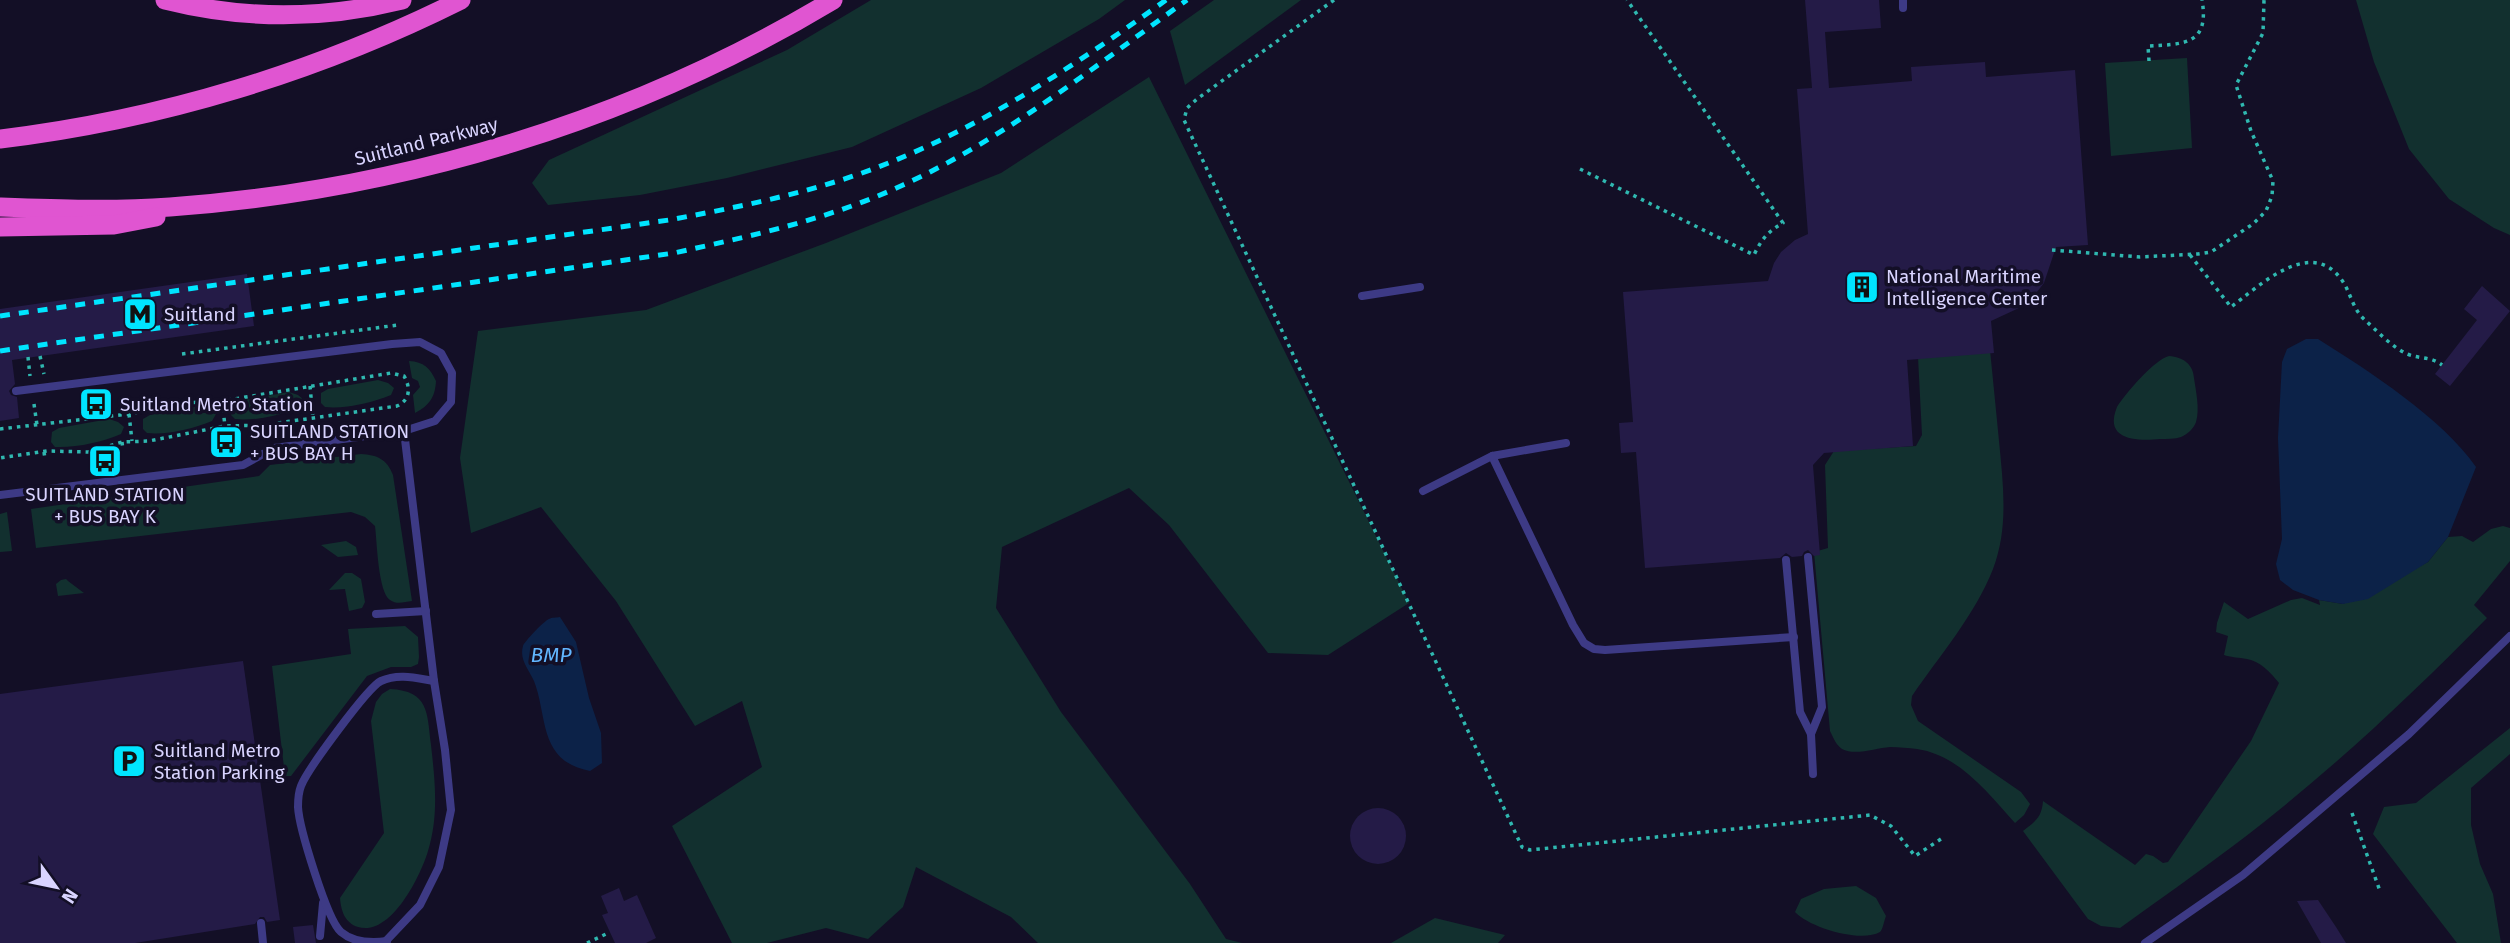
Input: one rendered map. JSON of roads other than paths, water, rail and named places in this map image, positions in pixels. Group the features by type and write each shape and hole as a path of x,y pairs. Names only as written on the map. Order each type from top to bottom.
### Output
{"highway":[{"path":"165,0 246,15 292,16 341,12 402,0"},
{"path":"0,139 124,118 231,90 334,56 385,36 461,0"},
{"name":"Suitland Parkway","path":"0,208 110,209 235,201 321,189 421,169 562,127 628,101 725,59 833,0"},
{"path":"0,227 114,225 235,201"}],"lane":[{"path":"1362,296 1420,287"},
{"path":"0,495 243,465 274,448 404,431 435,421 451,402 452,373 440,353 419,342 16,391"},
{"path":"404,431 452,810 436,874 420,905 386,942 368,943 341,932 323,903 298,808 301,786 356,707 380,681 401,676 434,681"},
{"path":"1423,491 1492,456 1566,443"},
{"path":"1492,456 1573,625 1584,642 1594,649 1657,648 1794,637"},
{"path":"1808,556 1822,708 1811,734"},
{"path":"1786,560 1800,712 1811,734 1813,774"},
{"path":"376,614 426,611"},
{"path":"2145,943 2243,875 2353,783 2409,734 2510,636"},
{"path":"320,936 323,903"},
{"path":"261,923 264,943"}],"water":[{"path":"2306,339 2318,339 2425,413 2462,449 2476,467 2448,537 2428,562 2368,599 2343,604 2319,600 2293,590 2280,580 2276,564 2282,539 2278,438 2282,362 2287,349"},
{"name":"BMP","path":"560,617 576,642 589,698 601,733 602,763 590,771 573,766 553,748 534,681 522,656 523,646 534,632 549,619"}],"railway":[{"path":"0,316 669,220 809,189 891,162 964,129 1067,68 1166,0"},
{"path":"0,351 674,253 819,217 903,185 978,146 1049,100 1187,0"}],"place":[{"name":"National Maritime Intelligence Center","path":"1862,287"},
{"name":"Suitland","path":"140,314"},
{"name":"Suitland Metro Station","path":"96,404"},
{"name":"SUITLAND STATION + BUS BAY H","path":"226,442"},
{"name":"SUITLAND STATION + BUS BAY K","path":"105,461"},
{"name":"Suitland Metro Station Parking","path":"129,761"}]}
